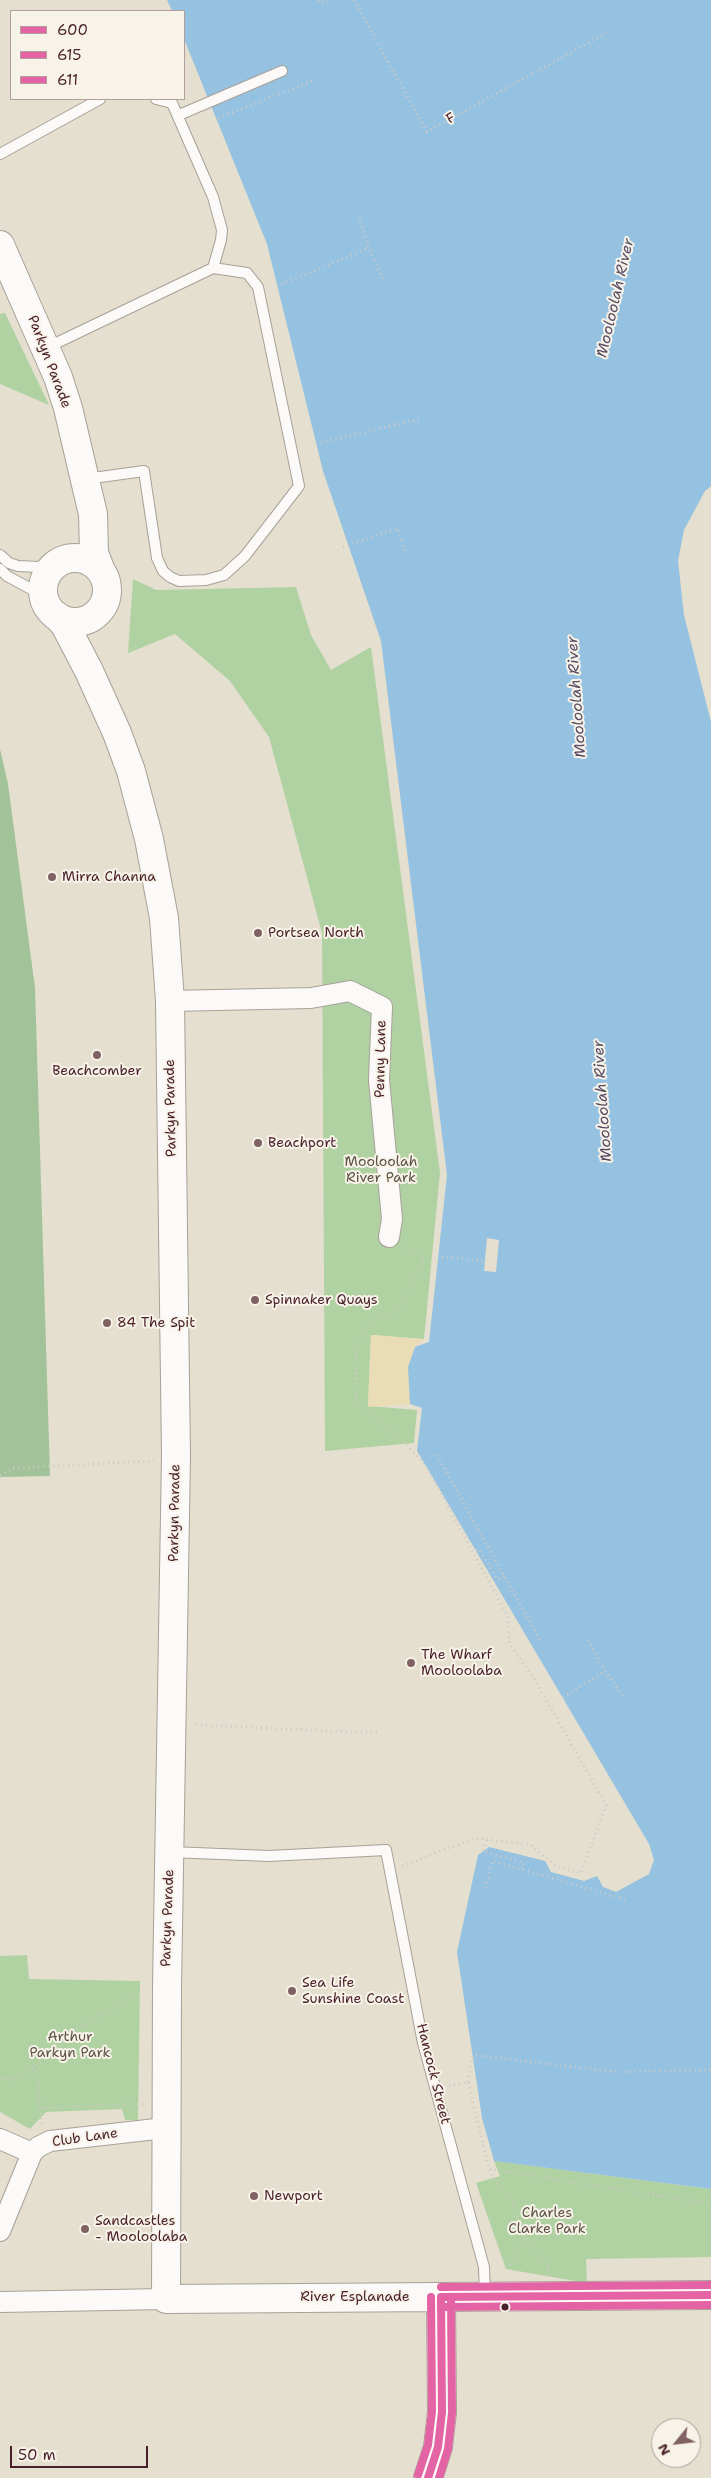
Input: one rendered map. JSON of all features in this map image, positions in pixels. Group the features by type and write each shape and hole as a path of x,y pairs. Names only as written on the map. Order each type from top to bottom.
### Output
{"street":[{"name":"Parkyn Parade","path":"0,245 46,348 68,408 94,520 94,553 101,571"},
{"name":"Parkyn Parade","path":"61,561 75,549 82,531 85,481"},
{"path":"83,559 101,571 106,581 107,591 101,609 90,618 81,622 67,621 53,611 43,592 49,571 61,561 83,559"},
{"name":"Parkyn Parade","path":"101,609 94,625 95,639 117,733"},
{"name":"Parkyn Parade","path":"53,611 68,629 117,733 131,771 149,839 164,918 170,1001 176,1456 165,2128 166,2299"},
{"name":"Penny Lane","path":"170,1001 311,998 350,991 382,1006 379,1080 392,1219 389,1237"},
{"name":"Club Lane","path":"32,2153 50,2141 165,2128"},
{"path":"0,2139 32,2153 0,2231"},
{"name":"River Esplanade","path":"0,2302 711,2295"},
{"path":"428,2478 438,2447 442,2412 441,2297"}],"lane":[{"path":"179,115 282,71"},
{"path":"0,154 98,100"},
{"path":"160,100 172,103 179,115 213,197 222,230 214,268"},
{"path":"46,348 214,268 248,273 258,287 299,486 245,556 224,575 206,580 179,581 162,571 157,558 144,471 85,481"},
{"path":"0,555 9,563 18,566 39,568 61,561"},
{"path":"0,569 7,576 30,588 53,611"},
{"name":"Hancock Street","path":"170,1852 269,1856 386,1850 423,2043 485,2271 485,2296"}],"path":[{"path":"319,0 321,3 327,0"},
{"name":"F","path":"354,0 427,132 606,33"},
{"path":"218,118 315,80"},
{"path":"359,217 369,248 383,280"},
{"path":"277,286 369,248"},
{"path":"316,444 420,419"},
{"path":"343,547 397,528 406,553"},
{"path":"389,1237 416,1256 424,1258 398,1311 371,1321 356,1347 355,1384 357,1403 406,1444 426,1466 507,1615 510,1644 536,1682 606,1805 581,1873 557,1867 531,1845 475,1838 402,1866"},
{"path":"442,1257 487,1262"},
{"path":"437,1455 540,1642"},
{"path":"0,1475 14,1468 154,1462 176,1456"},
{"path":"476,1550 479,1549 497,1579 504,1576"},
{"path":"588,1640 605,1671 625,1699"},
{"path":"563,1697 605,1671"},
{"path":"196,1725 379,1733"},
{"path":"487,1840 483,1851 524,1863 522,1870"},
{"path":"486,1888 492,1861 628,1900"},
{"path":"0,2078 15,2079 52,2053 75,2030 109,2011 139,1990"},
{"path":"549,2296 548,2264 545,2264 525,2239 519,2226 514,2202 495,2182 489,2169 468,2082 473,2055 618,2072 711,2070"},
{"path":"33,2067 37,2072 42,2127"},
{"path":"436,2088 468,2082"},
{"path":"40,2108 144,2104"},
{"path":"489,2169 711,2204"},
{"path":"510,2265 525,2239"}],"green space":[{"path":"5,313 49,405 0,384 0,314"},
{"name":"Mooloolah River Park","path":"133,579 156,590 296,587 311,635 331,670 371,647 440,1173 424,1339 371,1335 368,1406 417,1410 414,1443 325,1451 322,933 269,737 230,681 175,634 128,653"},
{"path":"0,749 8,784 35,988 50,1476 0,1477"},
{"name":"Arthur Parkyn Park","path":"27,1955 29,1979 140,1981 138,2120 125,2120 122,2109 46,2112 30,2129 0,2112 0,1956"},
{"name":"Charles Clarke Park","path":"494,2161 711,2189 711,2257 586,2259 587,2283 506,2269 476,2183 500,2176"}],"sand":[{"path":"371,1335 424,1339 414,1347 410,1404 368,1407"}],"water":[{"name":"Mooloolah River","path":"167,0 711,0 711,486 705,491 684,530 678,561 684,615 711,722 711,2189 494,2161 482,2118 457,1952 478,1855 489,1847 545,1861 551,1872 584,1881 597,1876 603,1887 616,1892 649,1874 654,1860 649,1844 417,1451 422,1408 410,1404 408,1367 415,1347 429,1342 447,1175 381,641 323,471 267,244 185,41 185,10 172,10"}],"pier":[{"path":"487,1238 499,1240 496,1272 484,1271"}],"transit line":[{"name":"611","path":"441,2287 711,2285"},
{"name":"600","path":"441,2297 711,2295"},
{"name":"611","path":"418,2475 428,2445 432,2411 431,2297"},
{"name":"600","path":"428,2478 438,2447 442,2412 441,2297"},
{"name":"615","path":"439,2478 448,2449 452,2413 451,2297"},
{"name":"615","path":"441,2307 711,2305"}],"place":[{"name":"Mirra Channa","path":"52,877"},
{"name":"Portsea North","path":"258,933"},
{"name":"Beachcomber","path":"97,1055"},
{"name":"Beachport","path":"258,1143"},
{"name":"Spinnaker Quays","path":"255,1300"},
{"name":"84 The Spit","path":"107,1323"},
{"name":"The Wharf Mooloolaba","path":"411,1663"},
{"name":"Sea Life Sunshine Coast","path":"292,1991"},
{"name":"Newport","path":"254,2196"},
{"name":"Sandcastles - Mooloolaba","path":"85,2229"}]}
